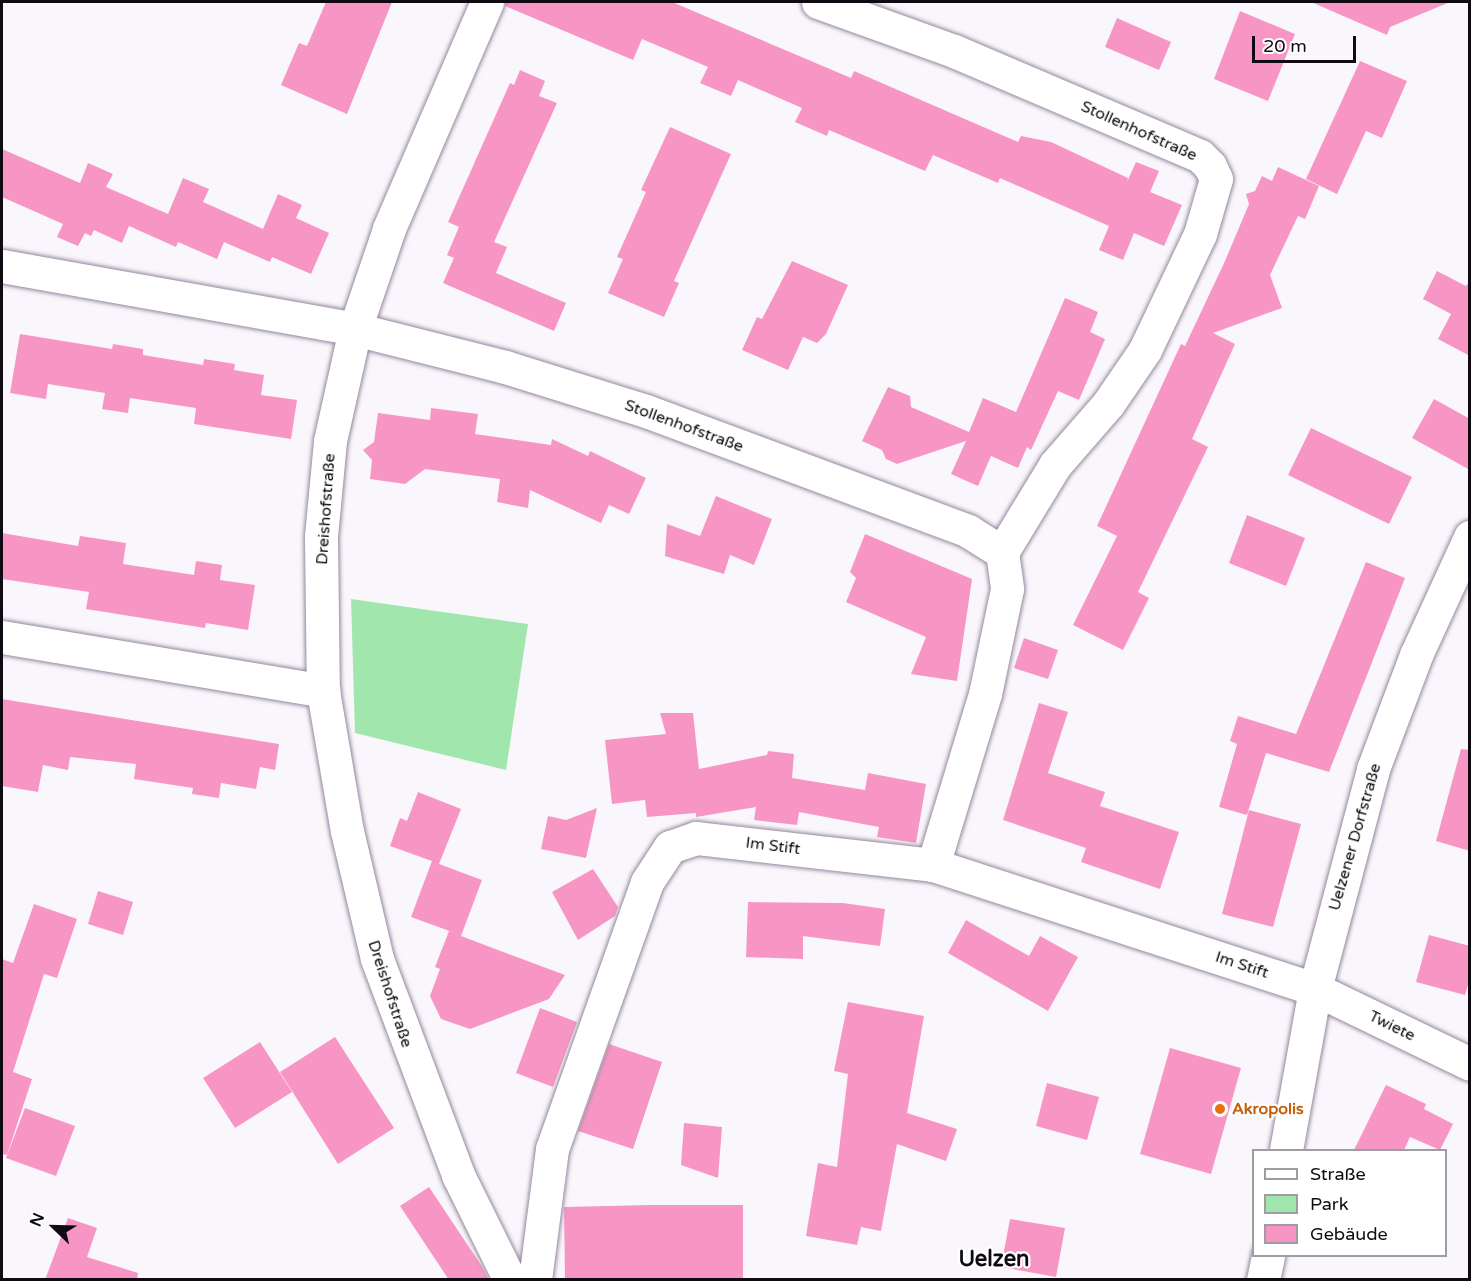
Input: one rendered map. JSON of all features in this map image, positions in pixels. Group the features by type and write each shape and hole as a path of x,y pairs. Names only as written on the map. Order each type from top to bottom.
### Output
{"street":[{"name":"Dreishofstraße","path":"487,2 389,229 355,329 330,441 321,537 323,691 347,831 377,959 458,1175 510,1280"},
{"name":"Stollenhofstraße","path":"355,329 506,367 645,411 968,531 1002,552 1055,465 1108,404 1145,350 1200,234 1216,179 1210,166 1200,156 954,51 818,2"},
{"path":"2,266 355,329"},
{"name":"Uelzener Dorfstraße","path":"1286,1149 1315,989 1343,871 1373,769 1416,655 1470,537"},
{"path":"933,865 985,694 1007,590 1002,552"},
{"path":"2,637 323,691"},
{"name":"Im Stift","path":"535,1280 552,1149 647,882 670,847 696,837 933,865 1315,989"},
{"name":"Twiete","path":"1315,989 1470,1064"},
{"path":"1263,1280 1268,1257"}],"green space":[{"path":"351,599 528,624 506,770 355,733"}],"building":[{"path":"326,2 392,2 347,114 281,85 299,43 307,46"},
{"path":"505,2 672,2 851,78 854,71 1018,142 1021,136 1051,142 1128,178 1127,182 1136,162 1159,171 1150,192 1182,205 1164,246 1134,233 1123,260 1099,250 1109,226 1000,178 998,183 933,155 925,171 829,130 827,136 795,122 802,108 738,80 731,96 700,83 708,67 642,39 633,60 505,6"},
{"path":"1311,2 1450,2 1390,27 1387,35"},
{"path":"1240,11 1295,34 1268,101 1214,79"},
{"path":"1117,18 1171,42 1159,70 1105,47"},
{"path":"1360,61 1407,81 1382,138 1366,131 1337,194 1306,179"},
{"path":"520,70 545,81 539,96 557,103 494,242 507,247 496,273 566,303 554,331 443,283 454,258 447,255 459,227 448,222 510,83 514,85"},
{"path":"670,127 731,154 674,281 679,283 664,317 608,293 623,259 617,257 646,192 641,190"},
{"path":"2,149 80,183 88,163 113,174 106,187 168,214 183,178 209,189 203,202 263,229 278,194 302,205 296,218 329,233 311,274 272,257 270,262 224,242 217,259 178,242 176,247 129,226 122,243 94,230 91,236 85,233 78,246 57,237 63,224 2,197"},
{"path":"1278,167 1319,186 1305,219 1298,216 1270,275 1282,308 1213,333 1235,344 1192,439 1208,447 1138,592 1149,598 1123,650 1073,625 1117,536 1097,526 1181,344 1185,346 1225,261 1249,204 1246,194 1255,191 1262,176 1272,181"},
{"path":"792,261 848,285 826,334 817,343 803,337 788,370 742,350 757,317 762,319"},
{"path":"1437,271 1466,286 1470,281 1470,356 1438,339 1451,314 1423,299"},
{"path":"1065,298 1098,312 1090,332 1105,339 1079,400 1058,391 1031,450 1027,447 1018,468 991,456 978,486 951,474 966,441 897,464 886,459 882,450 862,441 888,387 910,396 911,407 969,432 983,398 1016,412"},
{"path":"20,334 112,349 113,344 143,349 143,355 203,365 204,359 235,364 234,370 264,375 261,395 297,400 291,439 194,424 196,408 130,398 128,413 102,409 105,393 48,384 46,399 10,393"},
{"path":"1434,399 1470,419 1470,470 1412,438"},
{"path":"431,408 478,414 475,434 551,445 552,439 588,456 590,451 646,478 629,514 609,505 601,523 530,490 528,508 497,502 500,479 425,469 405,484 370,479 372,460 363,450 374,442 378,413 430,420"},
{"path":"1311,428 1412,477 1389,524 1288,475"},
{"path":"716,496 772,519 754,565 730,555 724,574 665,556 667,524 700,536"},
{"path":"1247,515 1305,538 1286,586 1229,563"},
{"path":"2,533 78,546 80,536 126,543 123,564 194,575 196,561 222,565 220,580 255,585 248,630 206,623 205,628 86,609 89,592 2,579"},
{"path":"865,534 972,579 957,681 911,674 926,637 846,602 856,578 850,572"},
{"path":"1366,562 1405,578 1329,772 1266,753 1247,815 1219,807 1237,744 1230,741 1238,716 1296,734"},
{"path":"1024,638 1058,650 1048,679 1014,668"},
{"path":"2,699 279,744 275,770 260,767 256,789 221,783 219,798 192,794 193,788 134,779 136,764 70,757 68,770 43,765 38,792 2,786"},
{"path":"1039,703 1068,712 1048,773 1105,792 1100,806 1179,832 1160,889 1081,862 1086,848 1003,820"},
{"path":"660,713 693,713 699,769 767,755 768,751 794,754 792,778 865,790 868,773 926,784 916,843 877,837 879,827 799,812 797,825 754,820 756,807 696,817 696,813 647,817 645,800 612,804 605,740 666,734"},
{"path":"1461,749 1470,750 1470,851 1436,841"},
{"path":"418,792 461,809 439,864 482,880 461,936 565,975 549,999 470,1029 441,1019 430,996 440,969 435,967 449,931 455,933 411,917 432,861 390,846 400,818 407,821"},
{"path":"597,808 586,858 541,849 548,816 566,820"},
{"path":"1249,810 1301,824 1273,927 1222,914"},
{"path":"593,869 618,907 615,916 578,940 552,892"},
{"path":"98,891 133,902 123,935 88,924"},
{"path":"748,902 843,903 885,909 880,946 803,936 803,959 746,957"},
{"path":"34,904 77,919 57,978 44,974 13,1072 32,1079 7,1155 2,1154 2,959 13,963"},
{"path":"966,920 1029,956 1040,936 1078,957 1048,1011 948,953"},
{"path":"1429,935 1470,946 1470,978 1465,995 1416,982"},
{"path":"848,1002 924,1016 907,1113 957,1129 946,1161 897,1144 881,1231 861,1227 857,1245 806,1236 818,1163 837,1167 848,1074 834,1071"},
{"path":"540,1008 577,1022 553,1087 516,1073"},
{"path":"335,1037 394,1128 338,1164 280,1072"},
{"path":"260,1042 292,1092 235,1128 203,1078"},
{"path":"609,1044 662,1062 633,1149 578,1131"},
{"path":"1170,1048 1241,1068 1211,1174 1140,1154"},
{"path":"1047,1083 1099,1097 1087,1140 1036,1126"},
{"path":"1386,1085 1426,1104 1424,1109 1453,1124 1440,1149 1410,1137 1404,1149 1354,1149"},
{"path":"25,1108 75,1126 56,1176 6,1158"},
{"path":"684,1123 722,1127 718,1178 681,1165"},
{"path":"429,1187 489,1280 449,1280 400,1206"},
{"path":"743,1205 743,1280 565,1280 564,1207"},
{"path":"68,1218 97,1228 87,1257 138,1273 137,1280 45,1280"},
{"path":"1010,1219 1065,1228 1056,1277 1001,1267"}],"place":[{"name":"Akropolis","path":"1220,1109"}],"district":[{"name":"Uelzen","path":"994,1260"}]}
